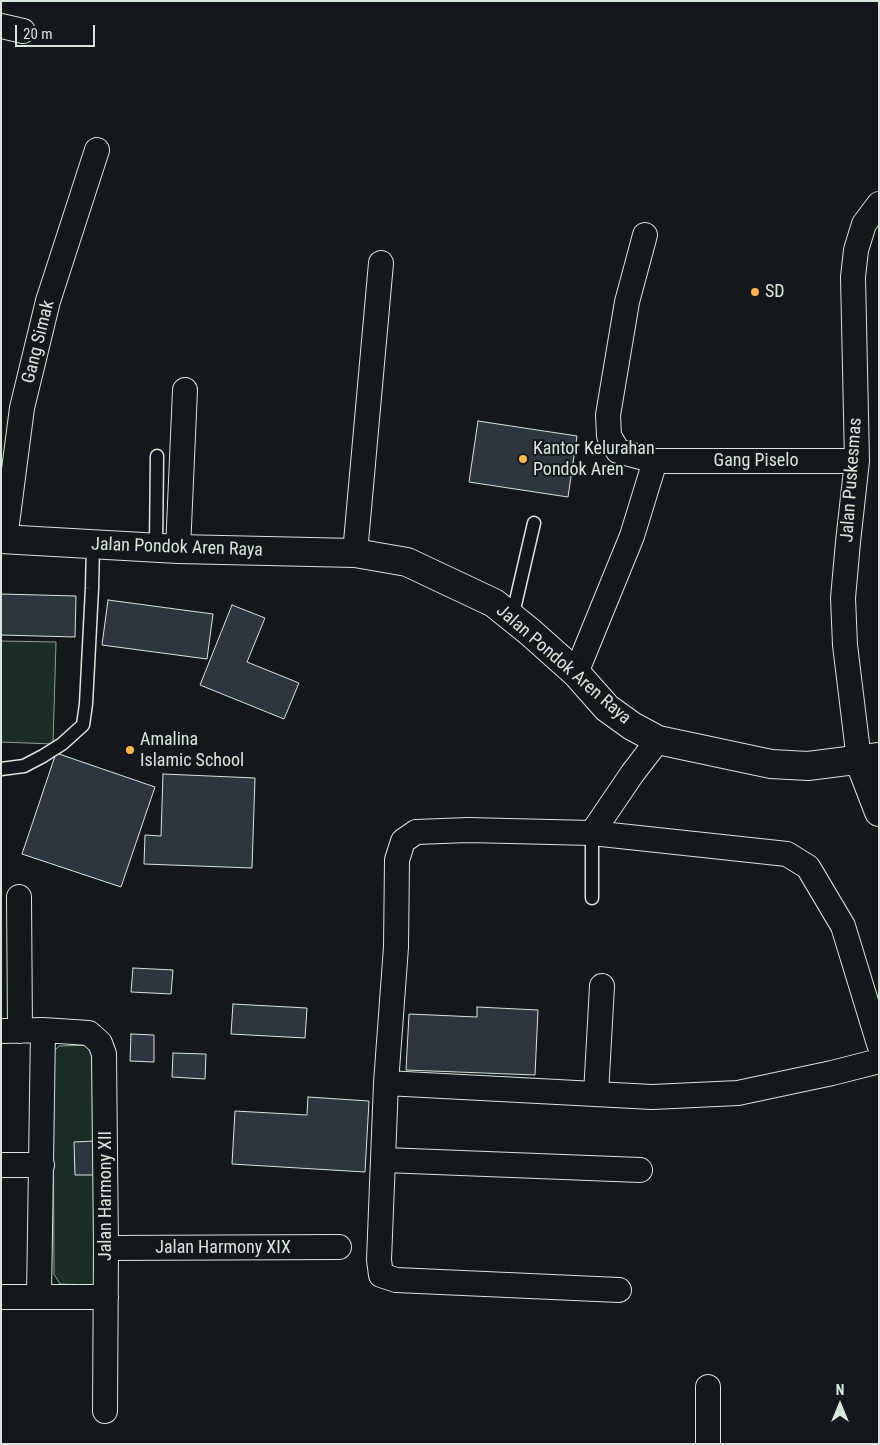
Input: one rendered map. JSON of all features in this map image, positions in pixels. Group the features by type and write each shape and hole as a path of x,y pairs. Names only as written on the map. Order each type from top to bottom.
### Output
{"main road":[{"name":"Jalan Pondok Aren Raya","path":"3,539 167,548 355,553 407,562 494,603 530,632 576,673 608,708 632,726 646,757 808,766 869,759"},
{"path":"869,759 879,812"}],"street":[{"name":"Gang Simak","path":"3,539 22,408 48,301 97,150"},
{"name":"Jalan Puskesmas","path":"869,759 845,645 843,598 857,461 853,277 856,250 864,224 879,204"},
{"name":"Gang Piselo","path":"645,235 627,302 608,416 609,436 618,451 655,462 857,461"},
{"path":"355,553 381,263"},
{"path":"167,548 185,390"},
{"path":"576,673 632,536 655,462"},
{"path":"592,833 646,757"},
{"path":"619,1290 396,1280 381,1275 379,1260 386,1083 396,947 397,860 403,841 416,832 468,830 592,833 787,854 808,867 843,926 878,1039"},
{"path":"19,896 22,1031 42,1165 39,1297"},
{"path":"596,1094 602,986"},
{"name":"Jalan Harmony XII","path":"22,1031 89,1033 100,1043 104,1054 105,1411"},
{"path":"386,1083 652,1097 738,1093 879,1061"},
{"path":"384,1160 640,1170"},
{"path":"1,1165 42,1165"},
{"name":"Jalan Harmony XIX","path":"106,1248 339,1247"},
{"path":"1,1297 106,1297"},
{"path":"708,1387 708,1444"}],"lane":[{"path":"158,456 167,548"},
{"path":"512,618 534,523"},
{"path":"1,769 24,766 43,756 62,744 83,725 86,704 93,545"},
{"path":"592,833 592,898"}],"green space":[{"path":"1,641 56,642 53,744 1,742"},
{"path":"93,1045 95,1285 60,1284 54,1274 53,1052 59,1046"}],"building":[{"name":"Kantor Kelurahan Pondok Aren","path":"478,421 577,436 568,497 469,482"},
{"path":"1,594 76,596 75,637 1,635"},
{"path":"108,600 213,614 207,659 102,645"},
{"path":"232,605 265,618 247,662 299,683 284,719 200,685"},
{"path":"56,753 155,787 121,887 22,854"},
{"path":"163,774 255,778 252,868 144,864 145,835 161,836"},
{"path":"133,968 173,970 171,994 131,992"},
{"path":"233,1004 307,1008 305,1038 231,1034"},
{"path":"477,1007 538,1010 535,1075 406,1070 409,1014 477,1017"},
{"path":"131,1034 154,1035 154,1062 130,1061"},
{"path":"173,1053 206,1054 205,1079 172,1077"},
{"path":"308,1097 369,1101 365,1172 232,1164 235,1111 307,1115"},
{"path":"95,1141 96,1175 75,1175 74,1142"}],"place":[{"name":"SD","path":"755,292"},
{"name":"Kantor Kelurahan Pondok Aren","path":"523,459"},
{"name":"Amalina Islamic School","path":"130,750"}]}
